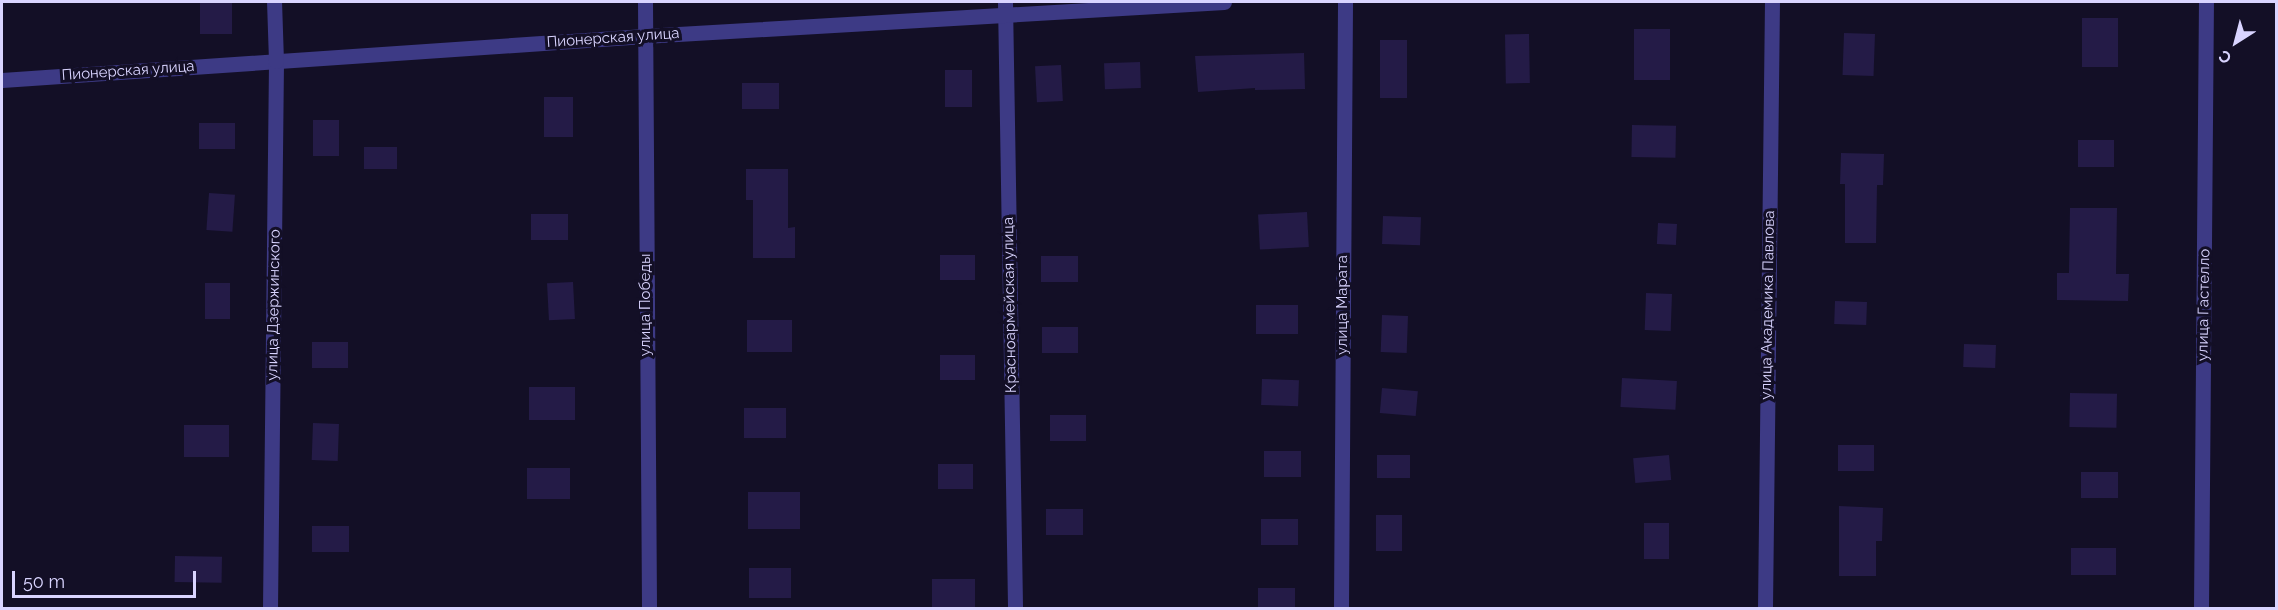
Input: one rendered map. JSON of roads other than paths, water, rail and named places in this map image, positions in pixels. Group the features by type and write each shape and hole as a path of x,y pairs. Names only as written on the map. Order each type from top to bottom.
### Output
{"street":[{"name":"улица Дзержинского","path":"270,609 276,61 274,2"},
{"name":"улица Победы","path":"645,2 649,609"},
{"name":"Пионерская улица","path":"2,80 644,36 1005,8 1224,2"},
{"name":"улица Марата","path":"1341,609 1345,2"},
{"name":"улица Академика Павлова","path":"1765,609 1772,2"},
{"name":"улица Гастелло","path":"2201,609 2206,2"},
{"name":"Красноармейская улица","path":"1005,8 1015,609"}]}
